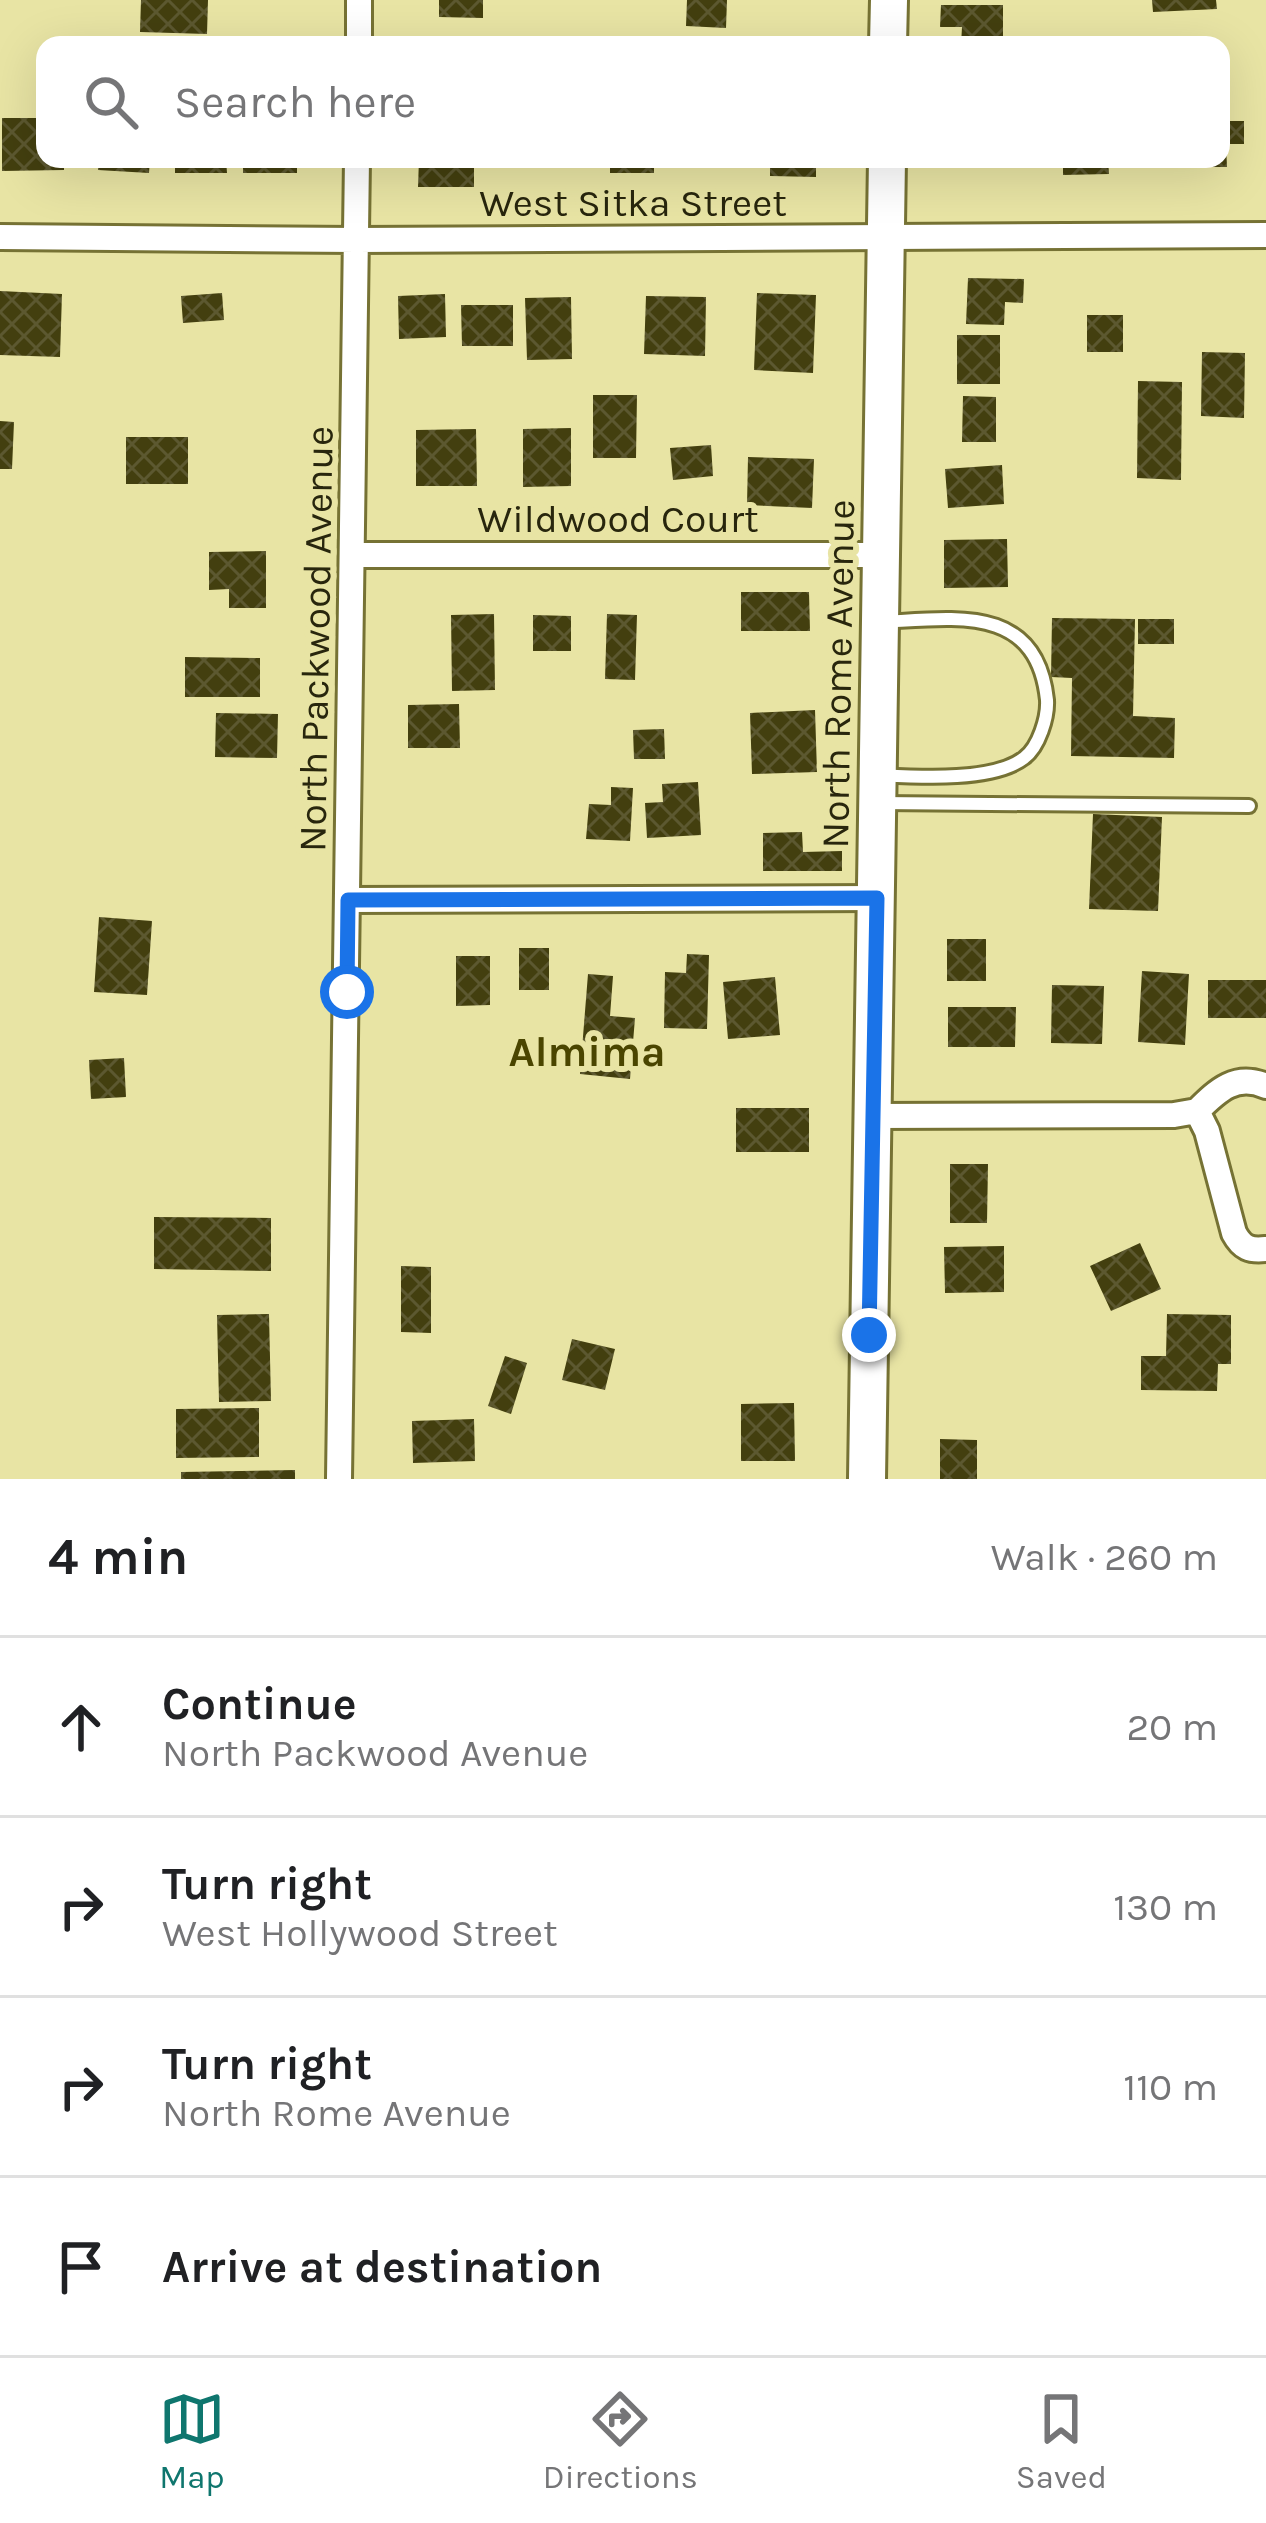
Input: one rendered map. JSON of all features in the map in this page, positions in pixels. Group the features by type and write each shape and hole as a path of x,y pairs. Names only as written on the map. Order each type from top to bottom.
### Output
{"street":[{"path":"359,0 359,36"},
{"path":"888,36 889,0"},
{"name":"North Packwood Avenue","path":"339,1479 358,168"},
{"name":"North Rome Avenue","path":"866,1479 887,168"},
{"name":"West Sitka Street","path":"0,237 1266,235"},
{"name":"Wildwood Court","path":"353,555 883,555"},
{"path":"348,900 877,898"},
{"path":"873,1115 1174,1114 1197,1111 1232,1082 1266,1086"},
{"path":"1197,1111 1207,1131 1234,1234 1252,1250 1266,1249"}],"lane":[{"path":"879,789 950,778 1024,759 1038,740 1048,709 1044,676 1033,650 1015,633 983,620 882,622"},
{"path":"879,789 1249,806"}],"building":[{"path":"141,0 208,0 207,34 140,32"},
{"path":"439,0 483,0 483,18 439,17"},
{"path":"687,0 727,0 726,28 686,26"},
{"path":"1152,0 1216,0 1217,9 1153,12"},
{"path":"941,5 1003,5 1003,36 962,36 962,27 940,27"},
{"path":"2,118 36,118 36,168 64,170 2,171"},
{"path":"1230,121 1244,121 1244,144 1230,144"},
{"path":"98,168 149,168 149,173"},
{"path":"175,168 227,168 227,173 175,173"},
{"path":"243,168 297,168 297,173 243,173"},
{"path":"419,168 474,168 474,187 418,187"},
{"path":"610,168 654,168 654,173 610,173"},
{"path":"770,168 816,168 816,177 770,176"},
{"path":"1063,168 1109,168 1109,174 1063,175"},
{"path":"968,278 1024,279 1023,303 1005,302 1004,325 966,324"},
{"path":"0,291 62,294 60,357 0,355"},
{"path":"222,293 224,320 183,323 181,296"},
{"path":"757,293 816,295 813,373 754,370"},
{"path":"445,294 446,337 399,339 398,296"},
{"path":"646,296 706,297 705,356 644,354"},
{"path":"571,297 572,359 527,360 525,298"},
{"path":"461,305 513,305 513,346 462,346"},
{"path":"1087,315 1123,315 1123,352 1087,352"},
{"path":"957,335 1000,335 1000,384 957,384"},
{"path":"1202,352 1245,353 1244,418 1201,416"},
{"path":"1138,381 1182,382 1181,480 1137,478"},
{"path":"593,395 637,395 636,458 593,458"},
{"path":"963,396 996,397 996,442 962,442"},
{"path":"0,421 14,422 12,469 0,469"},
{"path":"571,428 571,486 523,487 523,429"},
{"path":"476,429 477,486 416,486 416,430"},
{"path":"126,437 188,437 188,484 126,484"},
{"path":"711,445 713,476 673,480 670,448"},
{"path":"748,457 814,459 812,508 747,505"},
{"path":"1002,465 1004,504 948,508 945,469"},
{"path":"1007,539 1008,587 944,588 944,540"},
{"path":"266,551 266,608 229,608 229,589 209,590 209,552"},
{"path":"741,592 809,592 810,631 741,631"},
{"path":"494,614 495,690 452,691 451,615"},
{"path":"607,614 637,615 635,680 605,679"},
{"path":"533,615 571,616 571,651 533,651"},
{"path":"1052,618 1135,619 1133,716 1175,718 1174,758 1071,756 1072,678 1051,677"},
{"path":"1138,619 1174,619 1174,644 1138,644"},
{"path":"185,657 260,658 260,697 185,697"},
{"path":"459,704 460,748 408,748 408,705"},
{"path":"815,710 817,772 752,774 750,713"},
{"path":"216,713 278,714 277,758 215,757"},
{"path":"664,729 665,759 634,759 633,730"},
{"path":"698,782 701,835 647,838 645,803 663,802 662,784"},
{"path":"611,787 633,788 630,841 586,839 589,804 611,805"},
{"path":"1093,814 1162,817 1158,911 1089,909"},
{"path":"802,832 803,852 842,851 842,871 763,871 763,833"},
{"path":"99,917 152,921 147,995 94,992"},
{"path":"947,939 986,939 986,981 947,981"},
{"path":"519,948 549,948 549,990 519,990"},
{"path":"687,954 709,955 707,1029 664,1028 665,972 686,973"},
{"path":"456,956 490,956 490,1005 456,1006"},
{"path":"1142,971 1189,974 1185,1045 1138,1042"},
{"path":"588,974 613,976 610,1016 635,1018 630,1079 580,1074"},
{"path":"775,977 780,1035 728,1039 723,982"},
{"path":"1208,980 1266,980 1266,1018 1208,1018"},
{"path":"1052,985 1104,986 1102,1044 1051,1043"},
{"path":"948,1007 1016,1007 1015,1047 948,1047"},
{"path":"124,1058 126,1097 91,1099 89,1060"},
{"path":"736,1108 809,1108 809,1152 736,1152"},
{"path":"950,1164 988,1164 987,1223 950,1223"},
{"path":"154,1217 271,1218 271,1271 154,1269"},
{"path":"1140,1243 1161,1289 1111,1311 1090,1266"},
{"path":"1004,1246 1004,1292 945,1293 944,1247"},
{"path":"401,1266 431,1267 431,1333 401,1332"},
{"path":"269,1314 271,1401 219,1402 217,1315"},
{"path":"1167,1314 1231,1315 1231,1364 1218,1364 1217,1391 1141,1390 1141,1356 1166,1356"},
{"path":"572,1339 615,1349 605,1390 562,1380"},
{"path":"505,1356 527,1363 511,1414 488,1406"},
{"path":"794,1403 795,1461 741,1461 741,1404"},
{"path":"259,1408 259,1457 176,1458 176,1409"},
{"path":"474,1419 475,1461 413,1463 412,1421"},
{"path":"940,1439 977,1440 977,1479 940,1479"},
{"path":"295,1470 295,1479 181,1479 181,1472"}],"district":[{"name":"Almima","path":"587,1052"}],"route":[{"path":"347,992 348,900 877,898 869,1335"}]}
